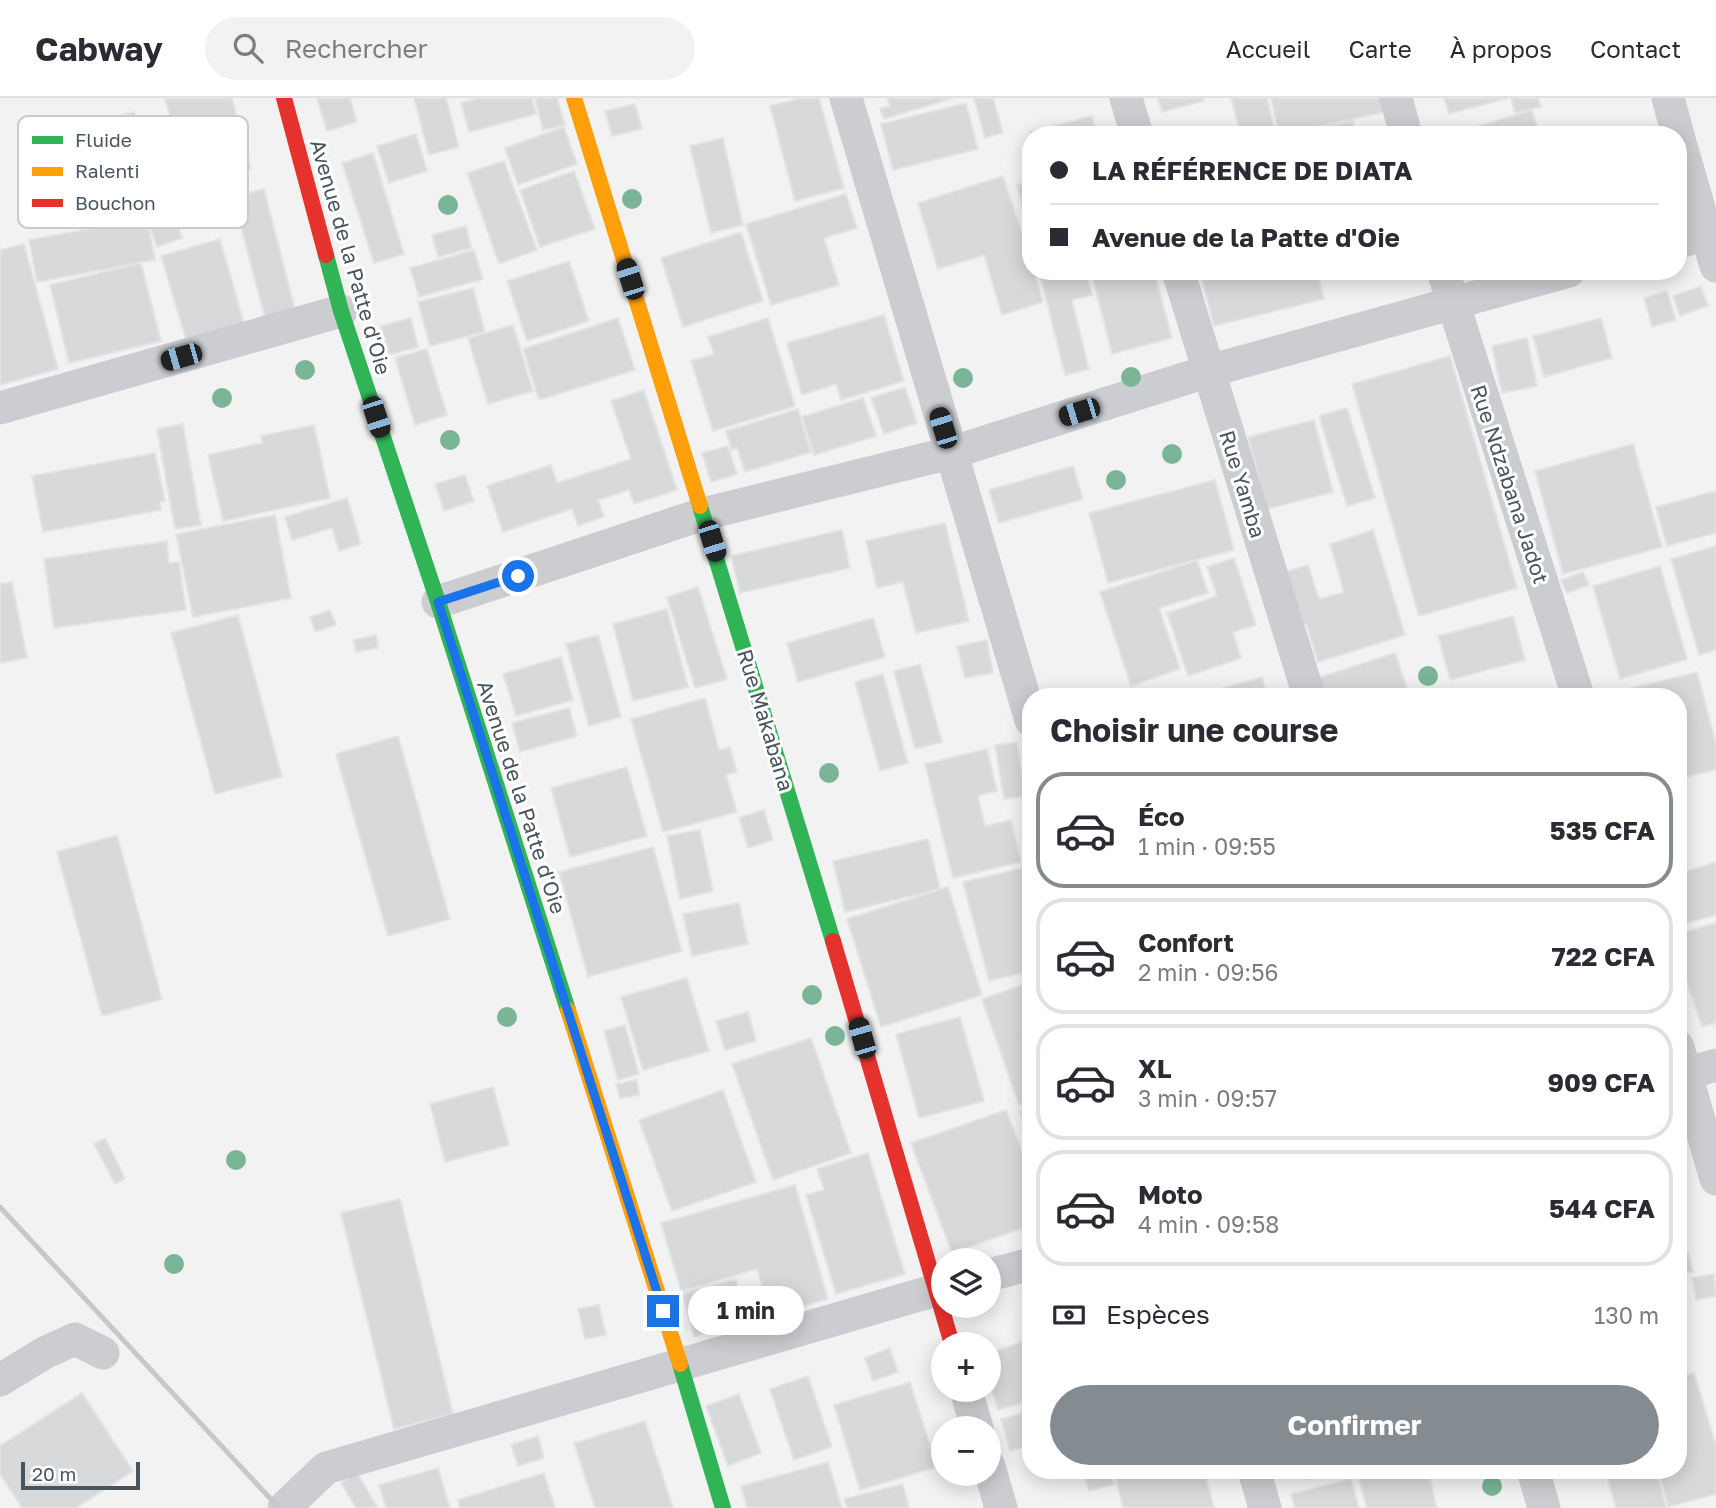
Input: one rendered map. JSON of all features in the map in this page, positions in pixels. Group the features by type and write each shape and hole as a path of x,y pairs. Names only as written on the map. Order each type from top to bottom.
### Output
{"street":[{"name":"Avenue de la Patte d'Oie","path":"284,98 341,311 438,602 680,1364 723,1508"},
{"name":"Rue Makabana","path":"574,98 931,1259"},
{"path":"846,98 1022,689"},
{"path":"1126,98 1134,126"},
{"path":"1396,98 1404,126"},
{"path":"1668,98 1676,126"},
{"path":"1687,173 1704,244"},
{"name":"Rue Yamba","path":"1181,280 1307,688"},
{"path":"438,602 704,514 950,453 1209,371 1447,287 1500,280"},
{"name":"Rue Ndzabana Jadot","path":"1447,287 1575,688"},
{"path":"0,408 341,311"},
{"path":"1690,1066 1716,1180"},
{"path":"1001,1272 1022,1266"},
{"path":"284,1508 326,1468 931,1292"},
{"path":"0,1380 46,1352 75,1339 103,1353"},
{"path":"1257,1479 1265,1508"},
{"path":"1536,1479 1544,1508"},
{"path":"995,1486 1002,1508"}],"building":[{"path":"165,98 232,98 237,116 170,116"},
{"path":"317,98 350,98 357,122 327,131"},
{"path":"414,98 446,98 459,147 429,155"},
{"path":"479,98 532,98 536,114 469,132 461,103"},
{"path":"535,98 557,98 565,125 543,130"},
{"path":"801,98 819,98 844,188 795,201 770,106"},
{"path":"887,98 953,98 884,119 880,109 890,106"},
{"path":"974,98 993,98 1003,133 985,138"},
{"path":"1158,98 1203,98 1204,101 1162,112"},
{"path":"1231,98 1267,98 1274,126 1239,126"},
{"path":"1271,98 1386,98 1389,111 1320,126 1277,126"},
{"path":"1444,98 1508,98 1449,114"},
{"path":"1511,98 1538,98 1541,107 1515,113"},
{"path":"966,103 978,149 893,170 881,124"},
{"path":"635,104 642,129 612,136 605,111"},
{"path":"1532,110 1537,126 1479,126"},
{"path":"134,112 135,116 119,116"},
{"path":"1092,116 1095,126 1053,126"},
{"path":"1353,121 1354,126 1330,126"},
{"path":"564,127 577,164 518,185 505,148"},
{"path":"416,134 427,171 389,183 377,146"},
{"path":"723,138 743,225 711,233 690,146"},
{"path":"373,153 404,254 374,263 342,163"},
{"path":"504,161 537,250 499,264 467,173"},
{"path":"574,171 595,229 540,247 520,190"},
{"path":"1003,176 1022,234 1022,280 1037,280 1043,302 1002,315 984,255 938,269 918,203"},
{"path":"1022,184 1022,205 1017,185"},
{"path":"264,189 298,321 268,329 241,228 248,228 248,193"},
{"path":"846,194 857,228 824,238 839,285 771,305 746,224"},
{"path":"466,226 471,248 438,257 432,235"},
{"path":"93,228 149,228 155,260 37,282 29,240"},
{"path":"150,228 179,228 182,238 157,247"},
{"path":"741,232 763,301 683,327 661,258"},
{"path":"220,239 246,330 188,346 161,256"},
{"path":"24,244 58,369 0,385 0,250"},
{"path":"474,250 483,279 419,297 410,268"},
{"path":"569,261 589,321 527,341 507,281"},
{"path":"141,263 161,341 69,363 50,285"},
{"path":"1041,280 1088,280 1092,295 1072,300 1089,369 1065,375"},
{"path":"1093,280 1156,280 1172,338 1112,354"},
{"path":"1202,280 1319,280 1324,299 1214,326"},
{"path":"1701,286 1708,306 1680,316 1673,296"},
{"path":"473,288 485,332 430,346 418,302"},
{"path":"1667,291 1676,320 1652,327 1644,298"},
{"path":"884,315 904,381 841,400 836,384 802,395 787,343"},
{"path":"411,318 418,347 389,355 381,326"},
{"path":"618,318 635,370 539,400 523,349"},
{"path":"768,318 795,406 713,431 691,361 714,354 708,337"},
{"path":"1601,318 1612,358 1544,377 1533,336"},
{"path":"513,325 533,391 488,404 468,338"},
{"path":"1527,338 1537,386 1502,393 1492,346"},
{"path":"427,349 447,415 415,425 395,358"},
{"path":"1450,356 1517,588 1419,616 1352,384"},
{"path":"905,387 917,423 884,434 871,398"},
{"path":"644,390 677,490 634,504 629,490 598,500 604,517 578,526 572,509 503,532 487,486 551,465 557,483 631,459 611,401"},
{"path":"863,398 876,436 814,455 802,417"},
{"path":"1347,408 1375,498 1347,506 1319,416"},
{"path":"798,409 811,452 745,472 737,448 732,450 726,431"},
{"path":"1314,420 1333,492 1267,509 1248,437"},
{"path":"183,424 201,525 175,529 157,429"},
{"path":"314,425 330,498 223,521 208,455 262,443 261,436"},
{"path":"1633,444 1662,547 1563,574 1535,471"},
{"path":"728,446 737,474 711,482 702,453"},
{"path":"155,453 165,501 160,502 161,510 43,532 32,476"},
{"path":"1073,466 1083,499 999,523 989,490"},
{"path":"465,475 474,501 444,511 435,484"},
{"path":"1215,480 1234,550 1108,583 1089,513"},
{"path":"1716,491 1716,533 1667,546 1656,507"},
{"path":"347,498 361,544 339,551 332,528 292,540 285,517"},
{"path":"275,515 291,598 193,617 176,534"},
{"path":"945,523 969,621 916,633 903,582 877,588 866,541"},
{"path":"842,530 850,568 740,593 731,556"},
{"path":"1373,530 1405,635 1318,662 1306,624 1299,626 1282,573 1308,565 1319,599 1344,592 1330,544"},
{"path":"167,541 169,563 179,562 186,610 54,628 44,559"},
{"path":"1716,546 1716,650 1699,655 1671,559"},
{"path":"1234,558 1256,625 1233,632 1241,658 1188,676 1167,613 1217,596 1207,567"},
{"path":"1197,560 1208,593 1159,608 1180,669 1131,686 1100,592"},
{"path":"1660,566 1687,659 1620,679 1593,586"},
{"path":"1583,572 1589,585 1567,593 1561,580"},
{"path":"12,582 27,658 0,663 0,584"},
{"path":"698,587 727,679 695,688 667,597"},
{"path":"667,609 688,687 633,701 613,624"},
{"path":"330,610 336,625 315,632 310,617"},
{"path":"238,615 282,777 215,794 171,633"},
{"path":"1513,616 1525,660 1450,680 1438,636"},
{"path":"873,618 885,657 798,682 787,643"},
{"path":"376,635 378,648 356,652 353,640"},
{"path":"598,635 621,717 589,726 566,644"},
{"path":"987,640 993,673 965,678 957,646"},
{"path":"1395,653 1407,688 1318,688 1315,679"},
{"path":"561,657 573,700 516,716 503,674"},
{"path":"920,664 942,742 915,749 894,671"},
{"path":"1697,672 1716,744 1716,770 1687,777 1687,688 1633,688"},
{"path":"883,674 908,763 880,771 855,682"},
{"path":"1262,677 1265,688 1224,688"},
{"path":"705,698 719,750 730,747 737,772 726,775 737,812 663,832 631,719"},
{"path":"569,708 577,736 520,752 512,723"},
{"path":"398,736 450,919 388,936 336,754"},
{"path":"1017,742 1022,796 1004,799 995,745"},
{"path":"987,749 997,791 978,796 985,826 1011,820 1021,862 953,878 925,764"},
{"path":"627,767 647,836 570,857 551,788"},
{"path":"764,810 773,840 748,848 739,818"},
{"path":"700,830 713,891 680,899 667,836"},
{"path":"117,835 162,999 102,1016 57,852"},
{"path":"928,839 940,889 845,912 833,861"},
{"path":"653,847 682,951 588,977 559,872"},
{"path":"1716,862 1716,915 1687,923 1687,871"},
{"path":"1022,868 1022,973 989,981 963,882"},
{"path":"948,887 982,995 881,1027 847,919"},
{"path":"739,903 748,944 692,956 683,914"},
{"path":"1716,923 1716,1023 1702,1027 1687,982 1687,931"},
{"path":"687,978 709,1051 643,1070 621,997"},
{"path":"1022,985 1022,1104 1019,1105 982,999"},
{"path":"748,1012 756,1041 725,1050 716,1021"},
{"path":"960,1017 984,1101 919,1118 896,1034"},
{"path":"625,1025 639,1074 618,1080 604,1031"},
{"path":"811,1038 851,1153 773,1180 732,1064"},
{"path":"637,1080 639,1095 620,1098 616,1084"},
{"path":"493,1087 509,1145 445,1162 430,1104"},
{"path":"723,1090 756,1182 672,1211 639,1120"},
{"path":"1006,1110 1022,1152 1022,1228 966,1248 950,1248 911,1143"},
{"path":"105,1138 125,1178 115,1184 94,1144"},
{"path":"868,1153 905,1274 836,1294 806,1195 824,1190 817,1169"},
{"path":"795,1185 828,1299 770,1315 757,1269 681,1291 661,1223"},
{"path":"400,1199 453,1414 394,1429 341,1213"},
{"path":"1689,1254 1693,1272 1687,1273"},
{"path":"1714,1274 1716,1296 1696,1300 1692,1278"},
{"path":"736,1279 747,1322 694,1336 682,1293"},
{"path":"599,1305 606,1335 585,1339 578,1309"},
{"path":"1022,1342 1022,1403 998,1410 996,1402 1001,1402 1001,1349"},
{"path":"890,1348 898,1372 873,1381 865,1358"},
{"path":"1694,1373 1716,1445 1716,1494 1668,1507 1660,1479 1687,1479 1687,1375"},
{"path":"808,1376 832,1447 794,1460 770,1389"},
{"path":"910,1382 931,1448 931,1469 860,1490 834,1405"},
{"path":"82,1393 133,1471 76,1508 22,1508 0,1474 0,1446"},
{"path":"739,1394 761,1453 728,1466 706,1406"},
{"path":"1022,1413 1022,1448 1010,1451 1001,1419"},
{"path":"645,1421 673,1508 595,1508 574,1443"},
{"path":"538,1436 544,1458 518,1466 511,1445"},
{"path":"828,1462 842,1508 747,1508 741,1486"},
{"path":"438,1468 450,1508 386,1508 379,1485"},
{"path":"357,1473 378,1508 356,1508 341,1483"},
{"path":"544,1473 555,1508 460,1508 458,1500"},
{"path":"1086,1479 1113,1479 1114,1484 1089,1491"},
{"path":"1116,1479 1206,1479 1214,1508 1123,1508"},
{"path":"1351,1479 1359,1508 1295,1508 1291,1494"},
{"path":"1359,1479 1430,1479 1437,1508 1367,1508"},
{"path":"1608,1479 1659,1479 1667,1508 1616,1508"},
{"path":"903,1484 909,1508 847,1508 844,1499"}],"railway":[{"path":"0,1207 279,1508"}],"traffic: fast":[{"path":"326,255 341,311 438,602 568,1010"},
{"path":"700,506 833,941"},
{"path":"680,1364 723,1508"}],"traffic: slow":[{"path":"574,98 700,506"},
{"path":"568,1010 680,1364"}],"traffic: jam":[{"path":"284,98 326,255"},
{"path":"833,941 948,1332"}],"route":[{"path":"518,576 438,602 663,1311"}]}
